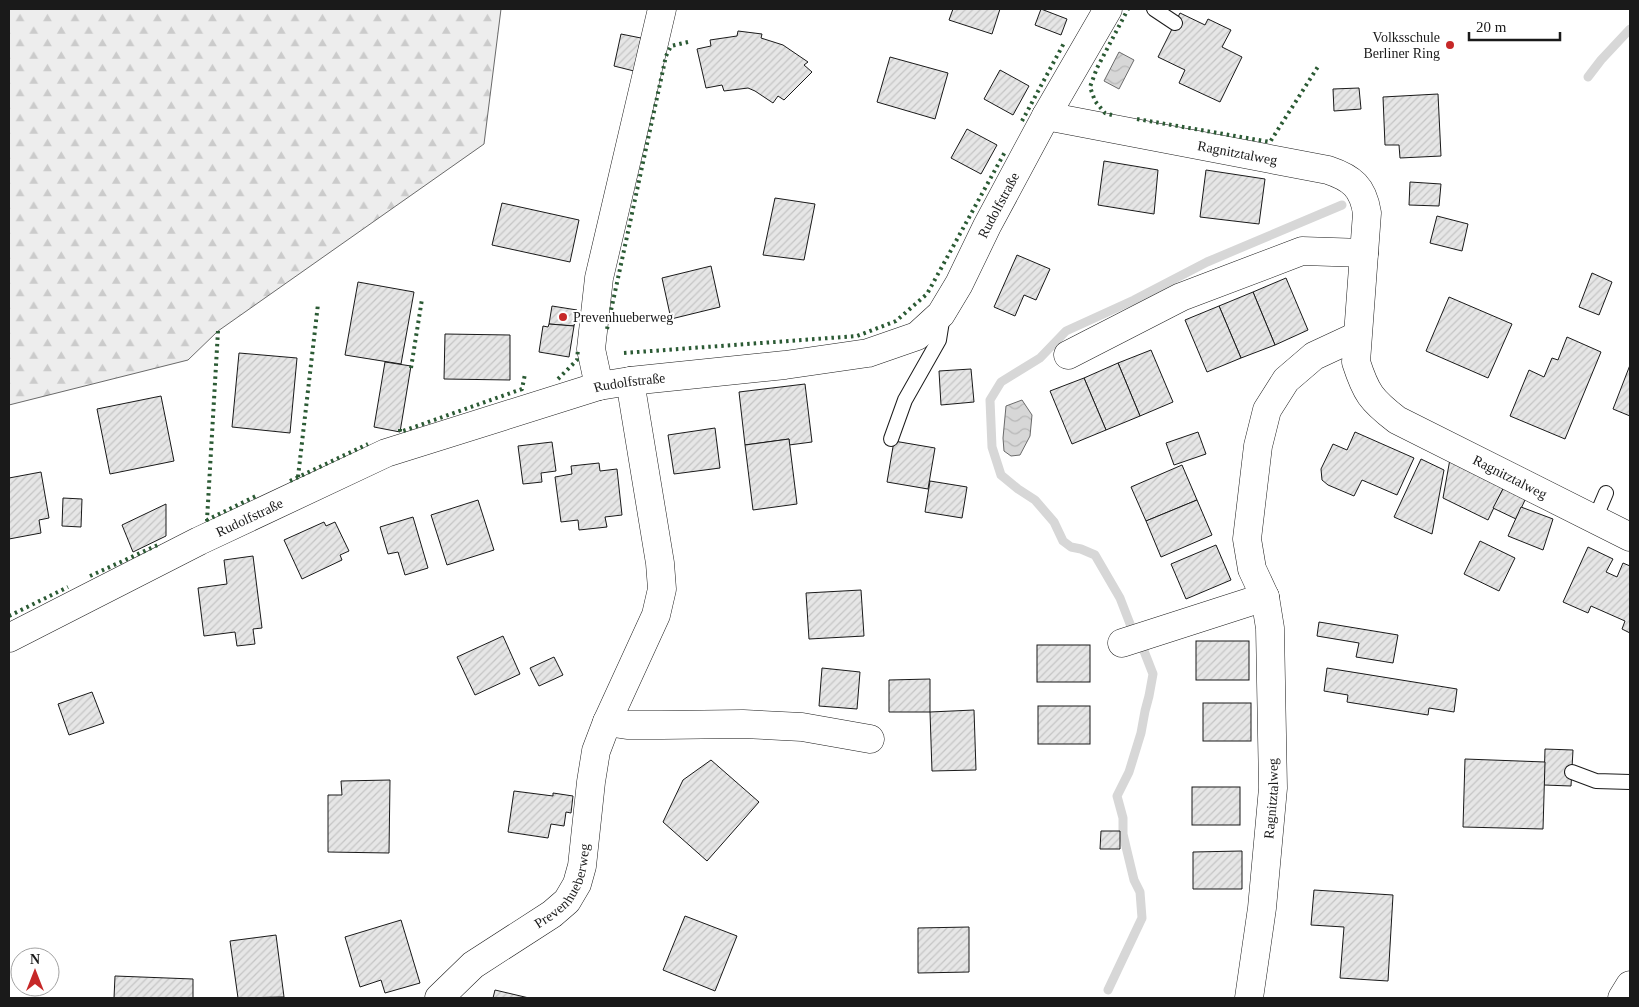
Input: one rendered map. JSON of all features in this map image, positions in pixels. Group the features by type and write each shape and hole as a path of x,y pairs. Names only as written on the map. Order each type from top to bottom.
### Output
{"street":[{"path":"599,386 591,349 599,278 662,9"},
{"name":"Rudolfstraße","path":"9,638 198,542 386,453 599,386 785,365 868,353 917,336 943,311 959,284 987,226 1046,116 1108,9"},
{"name":"Ragnitztalweg","path":"1046,116 1328,170 1346,176 1360,189 1365,200 1367,213 1356,362 1363,385 1377,405 1397,420 1630,537"},
{"path":"1068,355 1181,297 1302,251 1364,253"},
{"name":"Ragnitztalweg","path":"1249,998 1262,908 1273,788 1270,628 1265,597 1252,569 1246,539 1258,446 1267,410 1286,380 1314,356 1357,336"},
{"name":"Prevenhueberweg","path":"439,998 472,965 552,914 567,901 577,884 582,866 595,759 607,722 656,615 662,589 660,563 630,381"},
{"path":"1122,642 1265,597"},
{"path":"607,722 627,725 743,724 802,727 870,740"},
{"path":"1622,998 1630,985"}],"lane":[{"path":"1154,9 1176,23"},
{"path":"891,440 905,400 939,340 943,311"},
{"path":"1595,519 1606,493"},
{"path":"1572,772 1596,781 1630,782"}],"green space":[{"path":"9,9 501,9 484,144 218,331 188,360 9,405"}],"water":[{"path":"1119,52 1134,60 1119,89 1104,81"},
{"path":"1022,400 1032,415 1030,436 1020,455 1011,456 1004,451 1003,438 1006,406"}],"building":[{"path":"953,9 1000,9 992,34 949,20"},
{"path":"1041,9 1067,19 1061,35 1035,25"},
{"path":"1180,13 1205,25 1208,19 1231,30 1222,47 1242,57 1220,102 1179,83 1185,70 1158,57"},
{"path":"738,31 762,34 761,38 783,45 808,62 804,65 812,72 784,100 778,96 773,103 748,88 724,91 722,85 706,88 697,49 711,46 710,40 737,36"},
{"path":"621,34 641,38 634,71 614,66"},
{"path":"890,57 948,73 935,119 877,102"},
{"path":"1000,70 1029,86 1013,115 984,99"},
{"path":"1359,88 1361,109 1334,111 1333,89"},
{"path":"1438,94 1441,156 1400,158 1399,145 1385,145 1383,97"},
{"path":"967,129 997,145 981,174 951,158"},
{"path":"1104,161 1158,170 1154,214 1098,205"},
{"path":"1206,170 1265,179 1259,224 1200,217"},
{"path":"1410,182 1441,184 1439,206 1409,205"},
{"path":"775,198 815,204 804,260 763,255"},
{"path":"502,203 579,220 570,262 492,245"},
{"path":"1437,216 1468,224 1462,251 1430,243"},
{"path":"1017,255 1050,269 1036,300 1024,295 1015,316 994,307"},
{"path":"711,266 720,307 671,319 662,278"},
{"path":"1592,273 1612,282 1599,315 1579,307"},
{"path":"1286,278 1308,330 1275,345 1253,292"},
{"path":"358,282 414,292 401,364 345,355"},
{"path":"1253,292 1275,345 1241,358 1219,306"},
{"path":"1449,297 1512,324 1488,378 1426,351"},
{"name":"Prevenhueberweg","path":"552,306 577,310 574,326 549,324"},
{"path":"1219,306 1241,358 1207,372 1185,320"},
{"path":"549,324 574,326 569,357 539,352 543,326 548,327"},
{"path":"445,334 510,335 510,380 444,379"},
{"path":"1567,337 1601,352 1565,439 1510,416 1529,370 1544,377 1552,358 1558,360"},
{"path":"1151,350 1173,402 1140,416 1118,363"},
{"path":"239,353 297,358 290,433 232,427"},
{"path":"385,362 411,366 400,432 374,427"},
{"path":"1118,363 1140,416 1106,430 1084,378"},
{"path":"1630,365 1630,416 1613,409"},
{"path":"971,369 974,402 941,405 939,371"},
{"path":"1084,378 1106,430 1072,444 1050,391"},
{"path":"805,384 812,442 789,445 789,439 745,445 739,392"},
{"path":"161,396 174,461 110,474 97,409"},
{"path":"715,428 720,468 674,474 668,435"},
{"path":"1198,432 1206,454 1174,465 1166,443"},
{"path":"1355,432 1414,458 1397,495 1362,480 1354,496 1328,485 1322,480 1321,469 1333,444 1347,450"},
{"path":"789,439 797,504 753,510 745,445"},
{"path":"894,441 935,448 928,489 887,482"},
{"path":"552,442 556,471 541,473 542,482 523,484 518,446"},
{"path":"1421,459 1444,470 1432,534 1394,517"},
{"path":"1450,459 1504,487 1488,520 1443,498"},
{"path":"599,463 600,471 617,469 622,515 605,517 607,527 579,530 578,520 561,522 555,477 572,474 571,466"},
{"path":"1182,465 1197,500 1146,521 1131,487"},
{"path":"41,472 49,518 39,520 41,533 9,539 9,478"},
{"path":"930,481 967,487 962,518 925,512"},
{"path":"1504,487 1526,498 1516,519 1493,508"},
{"path":"63,498 82,499 81,527 62,526"},
{"path":"478,500 494,550 447,565 431,515"},
{"path":"1197,500 1212,535 1161,557 1146,521"},
{"path":"166,504 166,536 133,552 122,525"},
{"path":"1521,507 1553,519 1543,550 1508,536"},
{"path":"413,517 428,568 405,575 398,552 388,554 380,527"},
{"path":"324,522 326,526 335,522 349,551 340,555 342,560 302,579 284,540"},
{"path":"1480,541 1515,558 1499,591 1464,574"},
{"path":"1216,545 1231,580 1186,599 1171,564"},
{"path":"1588,547 1613,559 1606,572 1617,577 1623,563 1630,566 1630,633 1622,629 1625,621 1591,606 1588,613 1563,602"},
{"path":"253,556 262,628 253,629 255,644 237,646 235,632 204,636 198,588 227,584 224,560"},
{"path":"861,590 864,636 809,639 806,593"},
{"path":"1319,622 1398,635 1393,663 1356,657 1359,643 1317,636"},
{"path":"503,636 520,674 475,695 457,657"},
{"path":"1196,641 1249,641 1249,680 1196,680"},
{"path":"1037,645 1090,645 1090,682 1037,682"},
{"path":"554,657 563,675 539,686 530,668"},
{"path":"822,668 860,672 857,709 819,706"},
{"path":"1327,668 1457,689 1454,712 1429,708 1428,715 1347,702 1348,695 1324,691"},
{"path":"930,679 930,712 889,712 889,680"},
{"path":"92,692 104,723 69,735 58,704"},
{"path":"1203,703 1251,703 1251,741 1203,741"},
{"path":"1038,706 1090,706 1090,744 1038,744"},
{"path":"974,710 976,770 932,771 930,712"},
{"path":"1545,749 1573,750 1571,786 1544,785"},
{"path":"1465,759 1545,762 1543,829 1463,827"},
{"path":"711,760 759,802 707,861 663,822 683,780"},
{"path":"390,780 389,853 328,852 328,795 342,795 341,781"},
{"path":"1192,787 1240,787 1240,825 1192,825"},
{"path":"514,791 553,796 553,793 573,796 571,813 566,812 564,826 551,824 548,838 508,832"},
{"path":"1101,831 1120,831 1120,849 1100,849"},
{"path":"1242,851 1242,889 1193,889 1193,852"},
{"path":"1314,890 1393,895 1388,981 1340,978 1344,927 1311,925"},
{"path":"685,916 737,936 715,991 663,970"},
{"path":"401,920 420,983 385,993 381,980 360,987 345,937"},
{"path":"969,927 969,972 918,973 918,928"},
{"path":"276,935 284,997 238,998 230,941"},
{"path":"115,976 193,979 193,998 114,998"},
{"path":"495,990 529,998 493,998"}],"waterway":[{"path":"1588,77 1630,29"},
{"path":"1132,629 1120,598 1095,555 1071,547 1063,541 1054,522 1035,500 1001,475 992,447 990,400 1001,382 1040,358 1066,331 1134,300 1207,262 1342,205"},
{"path":"1108,990 1142,918 1140,892 1134,880 1127,851 1123,834 1123,818 1117,796 1129,772 1141,733 1149,696 1153,674 1144,651"}],"hedge":[{"path":"1112,115 1105,113 1095,101 1090,87 1097,68 1128,9"},
{"path":"607,329 666,56 671,46 688,42"},
{"path":"1022,121 1064,43"},
{"path":"1137,119 1270,142 1319,65"},
{"path":"624,353 857,336 896,321 927,294 1006,150"},
{"path":"411,368 422,299"},
{"path":"298,477 318,304"},
{"path":"218,331 207,520 256,496"},
{"path":"558,379 577,360 578,349"},
{"path":"400,429 400,432 522,389 525,374"},
{"path":"290,481 368,444"},
{"path":"90,576 160,544"},
{"path":"9,616 68,587"}],"place":[{"name":"Volksschule Berliner Ring","path":"1450,45"},
{"name":"Prevenhueberweg","path":"563,317"}]}
